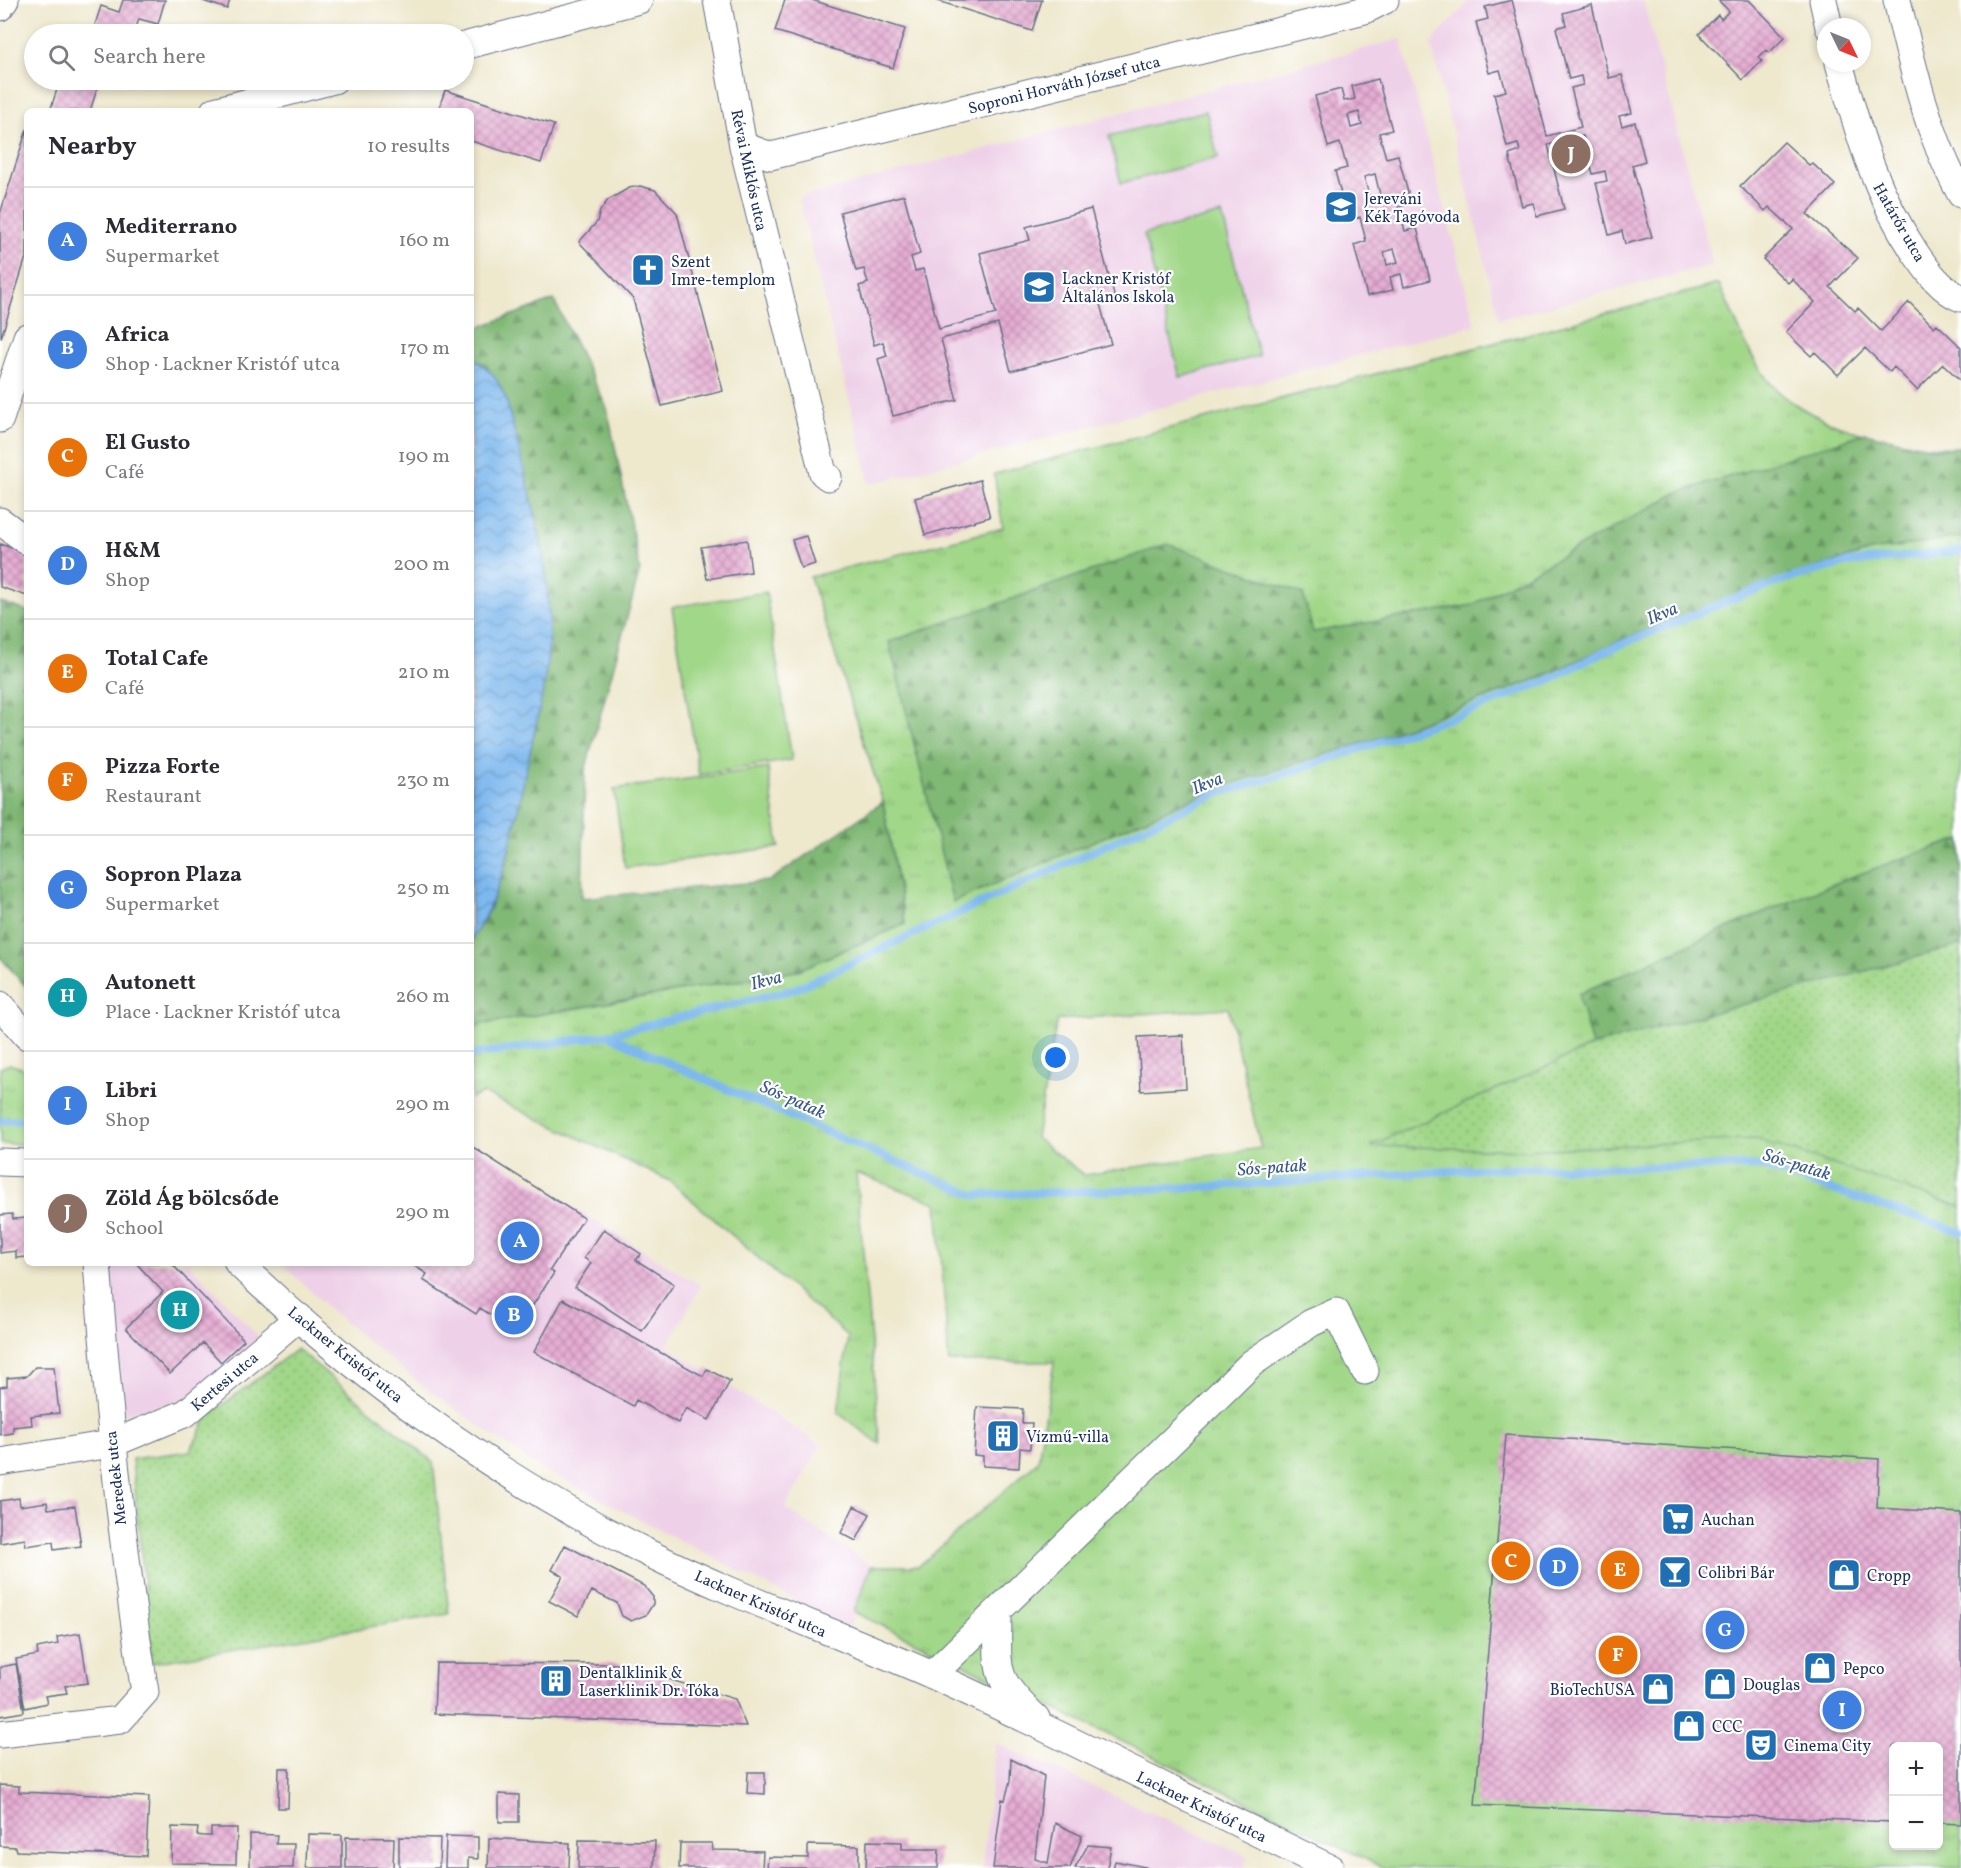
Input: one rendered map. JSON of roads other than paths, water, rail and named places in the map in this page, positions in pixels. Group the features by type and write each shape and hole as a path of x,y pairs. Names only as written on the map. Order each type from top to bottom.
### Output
{"street":[{"path":"0,7 5,0"},
{"path":"474,43 639,0"},
{"name":"Révai Miklós utca","path":"717,0 743,146 822,474 828,477"},
{"name":"Soproni Horváth József utca","path":"743,146 771,156 1365,10 1385,0"},
{"path":"1823,0 1827,18"},
{"path":"1898,0 1922,94 1939,146 1961,194"},
{"name":"Határőr utca","path":"1842,72 1861,142 1877,187 1929,273 1961,298"},
{"path":"226,108 295,90"},
{"path":"0,420 24,346"},
{"path":"0,521 24,539"},
{"path":"0,1005 24,1033"},
{"path":"0,1162 24,1163"},
{"name":"Meredek utca","path":"0,1734 120,1720 146,1692 127,1580 111,1444 97,1266"},
{"name":"Lackner Kristóf utca","path":"241,1266 299,1317 444,1432 530,1489 651,1554 799,1621 932,1675 1329,1868"},
{"path":"932,1675 1252,1363 1301,1330 1336,1312 1365,1371"},
{"name":"Kertesi utca","path":"0,1462 111,1444 186,1413 299,1317"},
{"path":"998,1612 998,1672 1023,1707 1050,1731"}],"water":[{"path":"474,360 493,375 506,399 539,535 549,618 544,683 509,848 498,887 474,935"}],"waterway":[{"name":"Ikva","path":"474,1055 608,1035 795,989 1214,795 1297,770 1462,714 1549,680 1605,651 1738,597 1787,579 1847,563 1961,551"},
{"name":"Sós-patak","path":"608,1035 722,1087 974,1195 1205,1187 1478,1169 1759,1166 1961,1232"},
{"name":"Ikva","path":"0,1121 24,1120"}],"place":[{"name":"Zöld Ág bölcsőde","path":"1571,154"},
{"name":"Jereváni Kék Tagóvoda","path":"1341,207"},
{"name":"Szent Imre-templom","path":"648,270"},
{"name":"Lackner Kristóf Általános Iskola","path":"1039,287"},
{"name":"Mediterrano","path":"520,1241"},
{"name":"Autonett","path":"180,1310"},
{"name":"Africa","path":"514,1315"},
{"name":"Vízmű-villa","path":"1003,1436"},
{"name":"Auchan","path":"1678,1519"},
{"name":"El Gusto","path":"1511,1561"},
{"name":"H&M","path":"1559,1567"},
{"name":"Total Cafe","path":"1620,1570"},
{"name":"Colibri Bár","path":"1675,1572"},
{"name":"Cropp","path":"1844,1575"},
{"name":"Sopron Plaza","path":"1725,1630"},
{"name":"Pizza Forte","path":"1618,1655"},
{"name":"Pepco","path":"1820,1668"},
{"name":"Dentalklinik & Laserklinik Dr. Tóka","path":"556,1681"},
{"name":"Douglas","path":"1720,1684"},
{"name":"BioTechUSA","path":"1658,1689"},
{"name":"Libri","path":"1842,1710"},
{"name":"CCC","path":"1689,1726"},
{"name":"Cinema City","path":"1761,1745"}]}
